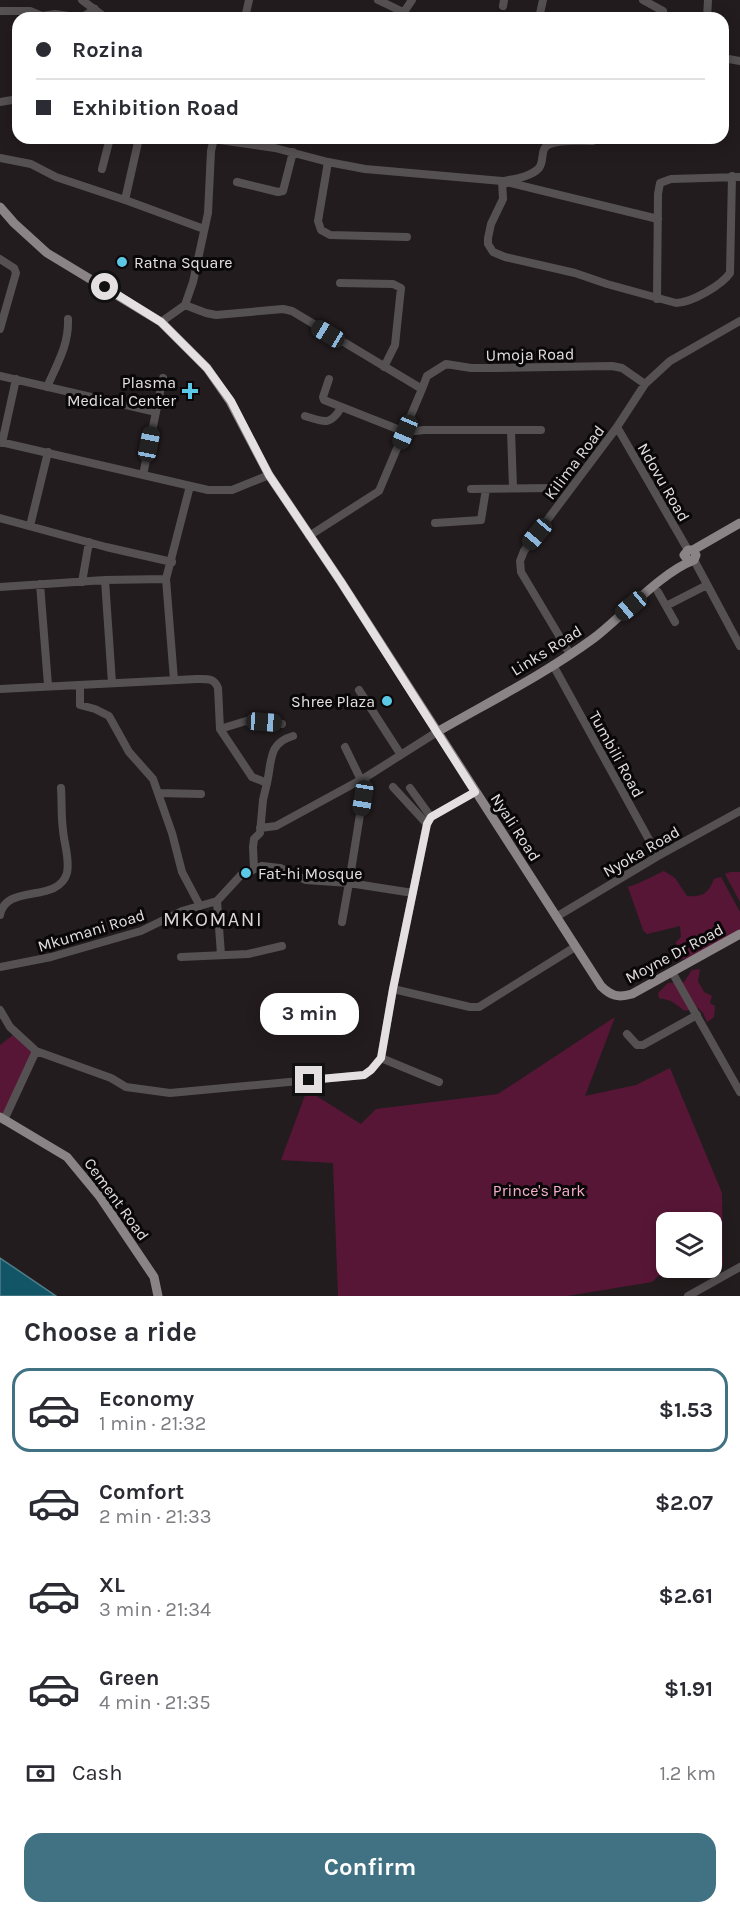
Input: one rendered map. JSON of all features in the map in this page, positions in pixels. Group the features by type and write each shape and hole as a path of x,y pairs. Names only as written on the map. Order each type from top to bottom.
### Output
{"main road":[{"name":"Nyali Road","path":"1,208 47,253 161,322 207,368 231,401 269,475 341,582 601,987 614,996 621,997"},
{"name":"Links Road","path":"437,732 553,665 596,637 691,555 740,523"},
{"name":"Moyne Dr Road","path":"621,997 639,991 740,934"},
{"name":"Cement Road","path":"2,1118 67,1157 100,1197 154,1277 158,1296"}],"street":[{"path":"82,0 98,12"},
{"path":"378,0 397,12"},
{"path":"643,0 663,11"},
{"path":"90,12 94,9"},
{"path":"0,10 32,12"},
{"path":"102,169 108,144"},
{"path":"125,200 138,144"},
{"path":"161,322 185,305 193,282 208,213 212,144"},
{"path":"247,144 293,152 328,162 384,171 502,182 658,219"},
{"path":"502,182 537,170 541,164 545,147 550,144"},
{"path":"237,182 278,192 283,191 293,152"},
{"path":"0,158 31,164 56,177 204,229"},
{"path":"328,162 318,221 321,230 330,235 407,237"},
{"path":"502,182 503,199 490,224 488,238 488,244 493,252 657,298 683,303 719,285 730,273 736,177 663,180 658,187 657,298"},
{"path":"0,259 14,268 16,273 1,323"},
{"path":"340,283 393,284 401,288 395,345 384,367"},
{"path":"185,305 206,314 216,315 282,309 292,311 422,388"},
{"path":"47,387 66,345 69,335 68,319"},
{"name":"Kilima Road","path":"570,654 521,572 520,561 524,551 617,427 645,384 670,361 740,321"},
{"name":"Umoja Road","path":"309,536 379,491 427,375 446,364 495,368 612,366 622,368 645,384"},
{"path":"0,376 156,412"},
{"path":"143,476 163,378"},
{"path":"16,379 1,442 208,490 232,490 269,475"},
{"path":"329,379 324,400 405,432 423,429 541,430"},
{"path":"305,416 323,422 328,421 336,416 341,408"},
{"name":"Ndovu Road","path":"617,427 691,555 740,646"},
{"path":"511,430 513,488"},
{"path":"30,526 48,452"},
{"path":"174,680 166,579 190,486"},
{"path":"471,489 557,488"},
{"path":"435,523 481,520 486,489"},
{"path":"0,518 172,561"},
{"path":"81,582 89,542"},
{"path":"0,587 105,580 166,579"},
{"path":"105,580 112,683"},
{"path":"40,584 48,685"},
{"path":"666,606 707,585"},
{"path":"658,592 675,622"},
{"name":"Tumbili Road","path":"553,665 658,856"},
{"path":"0,689 210,679 218,688 220,729 252,777 267,783"},
{"path":"80,685 80,705 109,716 129,752 153,779 182,872 200,906"},
{"path":"359,690 401,755"},
{"path":"220,729 246,721 282,724"},
{"path":"260,828 276,826 363,779 437,732"},
{"path":"254,869 254,839 260,833 263,800 275,746 281,740 293,736"},
{"path":"342,922 363,779 345,747"},
{"path":"393,787 429,821"},
{"path":"0,915 2,906 8,902 21,896 51,889 62,883 67,873 61,788"},
{"path":"0,1010 10,1027 36,1051 111,1078 126,1087 170,1093 364,1075 381,1058 393,989 429,821 410,788"},
{"path":"429,821 475,792"},
{"path":"158,793 201,794"},
{"name":"Nyoka Road","path":"556,917 658,856 740,811"},
{"path":"221,954 217,901 241,874 262,866 280,868 306,880 349,883 413,894"},
{"name":"Mkumani Road","path":"0,967 51,957 126,936 182,911 217,901"},
{"path":"181,957 248,954 282,946"},
{"path":"393,989 470,1007 479,1007 575,947"},
{"path":"672,972 740,1092"},
{"path":"627,1034 637,1046 643,1045 696,1015"},
{"path":"2,1118 36,1051"},
{"path":"381,1058 439,1082"},
{"path":"688,1296 740,1267"}],"green space":[{"path":"664,871 675,878 687,896 704,894 714,879 721,877 740,912 740,930 688,958 676,961 676,942 681,937 680,926 647,934 643,930 628,887"},
{"path":"740,872 740,902 725,874"},
{"path":"700,969 698,981 704,992 712,996 710,1003 715,1006 714,1017 707,1022 697,1007 684,1010 672,1002 659,998 658,993 668,983 684,982 692,970"},
{"name":"Prince's Park","path":"615,1017 585,1096 636,1085 670,1068 722,1193 723,1265 722,1212 656,1212 656,1278 652,1282 567,1296 338,1296 333,1163 281,1160 307,1090 361,1124 376,1109 498,1094"},
{"path":"13,1035 36,1051 3,1119 0,1117 0,1045"}],"water":[{"path":"0,1258 56,1296 0,1296"}],"place":[{"name":"Ratna Square","path":"122,262"},
{"name":"Plasma Medical Center","path":"190,391"},
{"name":"Shree Plaza","path":"387,701"},
{"name":"Fat-hi Mosque","path":"246,873"}],"district":[{"name":"MKOMANI","path":"213,919"}],"route":[{"path":"105,287 161,322 207,368 231,401 269,475 341,582 475,792 431,817 425,829 381,1058 364,1075 309,1080"}]}
